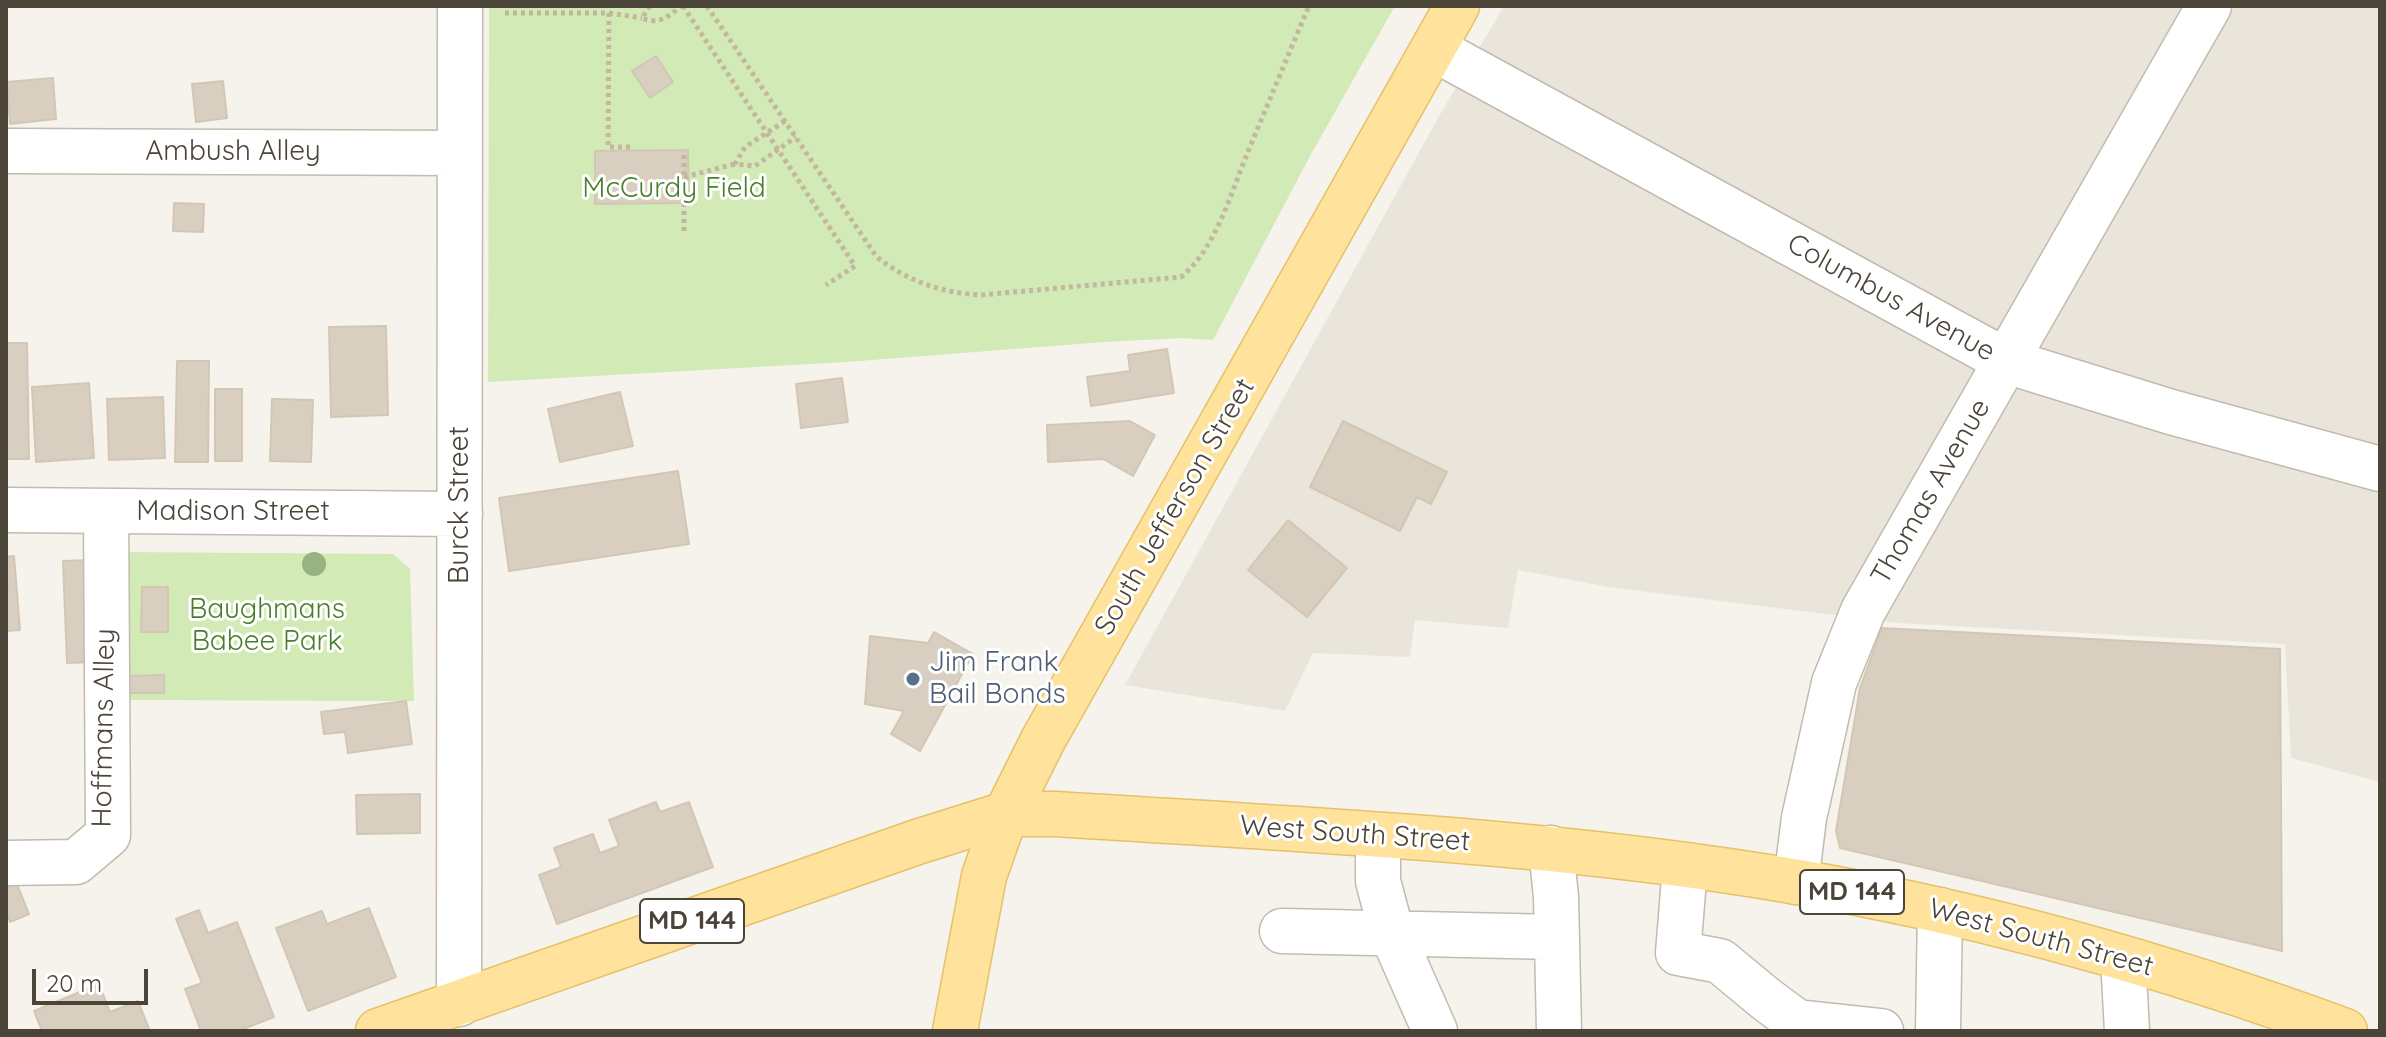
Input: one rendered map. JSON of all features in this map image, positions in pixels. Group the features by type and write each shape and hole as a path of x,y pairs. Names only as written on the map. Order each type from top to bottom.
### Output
{"main road":[{"name":"South Jefferson Street","path":"955,1031 984,876 1006,814 1043,740 1457,6"},
{"name":"West South Street","path":"378,1031 917,842 1006,814 1056,814 1551,848 1796,882 1940,910 2123,958 2345,1031"}],"street":[{"name":"Burck Street","path":"459,1004 460,6"},
{"name":"Thomas Avenue","path":"1796,882 1804,818 1834,683 1863,611 2209,6"},
{"name":"Columbus Avenue","path":"1434,49 2006,361 2171,412 2380,469"},
{"name":"Ambush Alley","path":"6,151 460,153"},
{"name":"Madison Street","path":"6,510 460,514"},
{"name":"Hoffmans Alley","path":"6,863 76,862 108,835 106,511"},
{"path":"1378,835 1378,881 1392,934 1435,1031"},
{"path":"1551,848 1556,897 1559,1031"},
{"path":"1685,867 1678,953 1720,961 1797,1022 1881,1031"},
{"path":"1938,1031 1940,910"},
{"path":"1282,931 1556,937"},
{"path":"2123,958 2127,1031"}],"path":[{"path":"642,18 650,6"},
{"path":"505,13 609,13 642,18 653,23 664,20 682,6 855,266 826,285"},
{"path":"707,6 876,256 889,267 933,287 981,295 1181,277 1195,266 1205,252 1309,6"},
{"path":"609,13 608,147 630,147"},
{"path":"735,164 745,147 785,121"},
{"path":"684,177 735,164 755,166 796,137"},
{"path":"684,152 684,231"}],"shaded area":[{"path":"1504,6 2380,6 2380,782 2291,758 2285,644 1898,623 1608,587 1518,570 1508,628 1415,620 1410,657 1313,653 1285,711 1125,685 1438,118"}],"green space":[{"name":"McCurdy Field","path":"489,6 1395,6 1310,156 1213,340 1182,338 1104,342 846,362 488,382"},
{"name":"Baughmans Babee Park","path":"121,552 393,554 410,569 414,701 120,700"}],"building":[{"path":"656,56 673,82 650,98 632,71"},
{"path":"53,78 56,119 10,124 7,82"},
{"path":"223,81 227,118 196,122 192,84"},
{"path":"688,150 689,203 595,204 595,151"},
{"path":"174,203 204,204 203,232 173,231"},
{"path":"386,326 388,415 331,417 329,327"},
{"path":"6,343 27,343 29,459 6,459"},
{"path":"1167,349 1174,393 1091,406 1087,377 1130,371 1128,355"},
{"path":"177,361 209,361 208,462 175,462"},
{"path":"842,378 848,422 801,428 796,384"},
{"path":"89,383 94,458 36,462 32,387"},
{"path":"215,389 242,389 242,461 215,461"},
{"path":"620,392 633,446 560,462 548,409"},
{"path":"163,397 165,458 109,460 107,399"},
{"path":"272,399 313,400 311,462 270,461"},
{"path":"1130,421 1155,435 1133,476 1103,459 1048,462 1047,425"},
{"path":"1343,421 1447,472 1431,504 1417,497 1400,531 1310,487"},
{"path":"678,471 689,544 509,571 499,498"},
{"path":"1288,520 1347,568 1307,617 1248,570"},
{"path":"14,556 20,630 6,631 6,557"},
{"path":"90,560 94,662 67,663 63,561"},
{"path":"142,587 168,587 168,632 141,632"},
{"path":"1882,628 2280,649 2282,951 1840,848 1836,831 1860,688"},
{"name":"Jim Frank Bail Bonds","path":"934,632 973,654 920,751 891,734 904,711 865,704 870,636 928,643"},
{"path":"164,675 164,693 127,693 127,676"},
{"path":"406,701 412,744 348,753 345,732 324,734 321,712"},
{"path":"420,794 420,833 357,834 356,795"},
{"path":"656,802 660,812 689,802 713,867 557,924 539,875 561,867 554,848 593,834 600,853 619,846 609,820"},
{"path":"17,884 29,914 10,922 6,911 6,888"},
{"path":"369,908 396,977 308,1011 276,928 322,911 327,924"},
{"path":"199,910 208,933 237,922 274,1017 238,1031 201,1031 185,989 202,983 176,919"},
{"path":"99,984 110,1012 138,1001 150,1031 42,1031 34,1011"}],"place":[{"name":"Jim Frank Bail Bonds","path":"913,679"}]}
